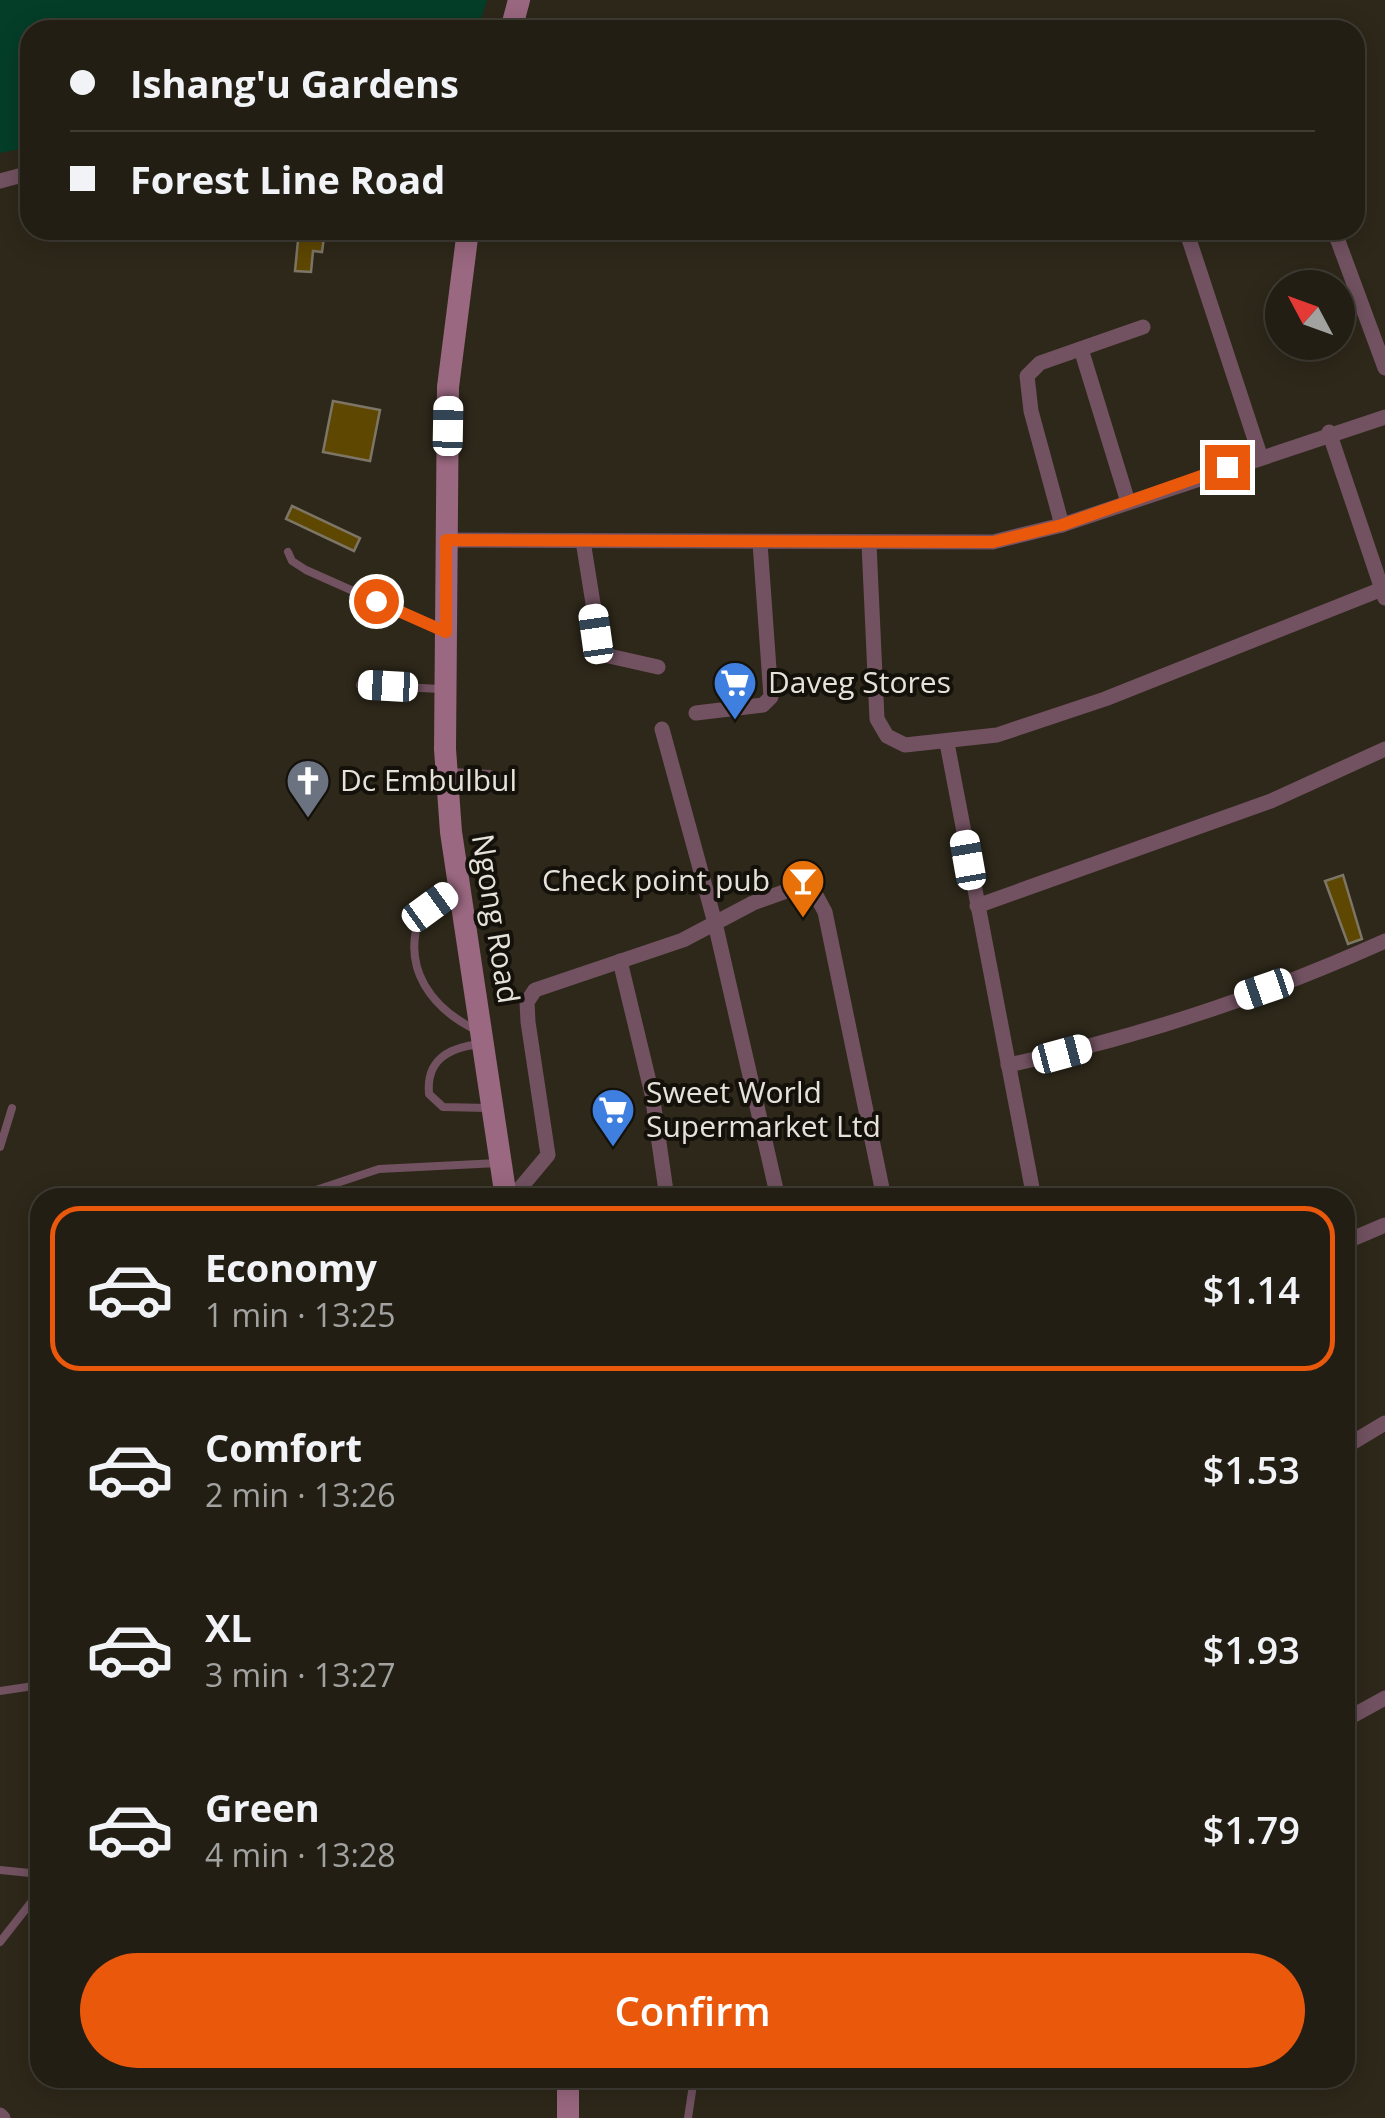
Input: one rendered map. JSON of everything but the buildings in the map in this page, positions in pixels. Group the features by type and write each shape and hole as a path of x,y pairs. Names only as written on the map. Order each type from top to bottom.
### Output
{"main road":[{"name":"Ngong Road","path":"463,240 448,388 446,772 507,1188"},
{"path":"568,2088 568,2118"}],"street":[{"path":"1189,240 1260,455"},
{"path":"1338,240 1385,368"},
{"path":"1062,525 1026,381 1040,363 1142,327"},
{"path":"1081,349 1128,502"},
{"path":"446,540 993,542 1062,525 1328,432 1385,416"},
{"path":"868,544 880,726 891,739 905,745 996,735 1105,699 1384,594 1328,432"},
{"path":"582,541 600,647 609,656 658,667"},
{"path":"696,713 763,705 771,696 760,543"},
{"path":"662,729 716,923 776,1188"},
{"path":"947,742 1032,1188"},
{"path":"977,906 1271,802 1385,748"},
{"path":"518,1188 548,1156 527,1002 535,990 620,961 788,890 804,889 817,897 825,912 882,1188"},
{"path":"1008,1065 1169,1022 1299,977 1385,941"},
{"path":"620,961 652,1094 666,1188"},
{"path":"1355,1238 1385,1225"},
{"path":"1355,1442 1383,1429"},
{"path":"1355,1714 1385,1698"}],"lane":[{"path":"288,552 292,561 306,570 446,632"},
{"path":"360,685 445,689"},
{"path":"446,772 490,774 506,782"},
{"path":"460,885 420,916 414,949 422,983 433,1000 450,1018 483,1038"},
{"path":"483,1038 442,1055 432,1068 430,1094 443,1108 493,1107"},
{"path":"0,1147 12,1108"},
{"path":"321,1188 379,1168 501,1163"},
{"path":"0,1690 30,1686"},
{"path":"0,1870 30,1873"},
{"path":"0,1942 30,1904"},
{"path":"688,2118 692,2088"}],"green space":[{"path":"0,0 487,0 481,20 20,20 20,149 0,153"}],"place":[{"name":"Daveg Stores","path":"735,721"},
{"name":"Dc Embulbul","path":"308,819"},
{"name":"Check point pub","path":"803,919"},
{"name":"Sweet World Supermarket Ltd","path":"613,1148"}],"route":[{"path":"376,601 446,632 446,540 993,542 1062,525 1227,467"}]}
